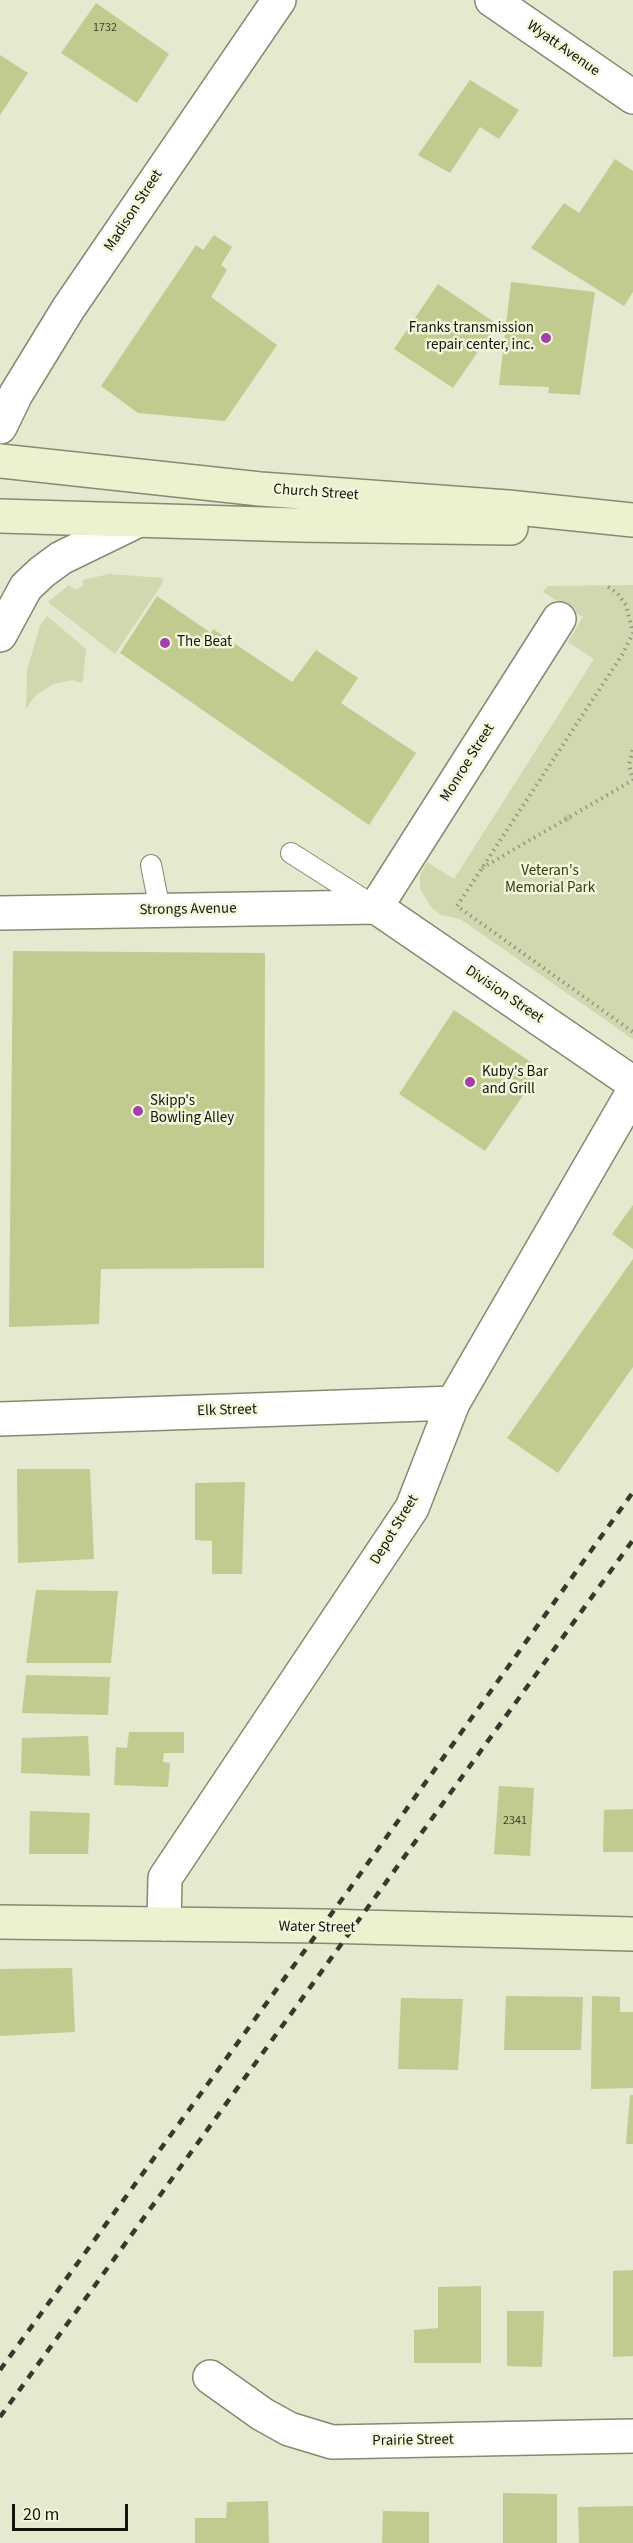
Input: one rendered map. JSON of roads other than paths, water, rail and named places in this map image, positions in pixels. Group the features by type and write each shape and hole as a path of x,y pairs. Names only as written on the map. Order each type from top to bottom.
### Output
{"main road":[{"name":"Church Street","path":"0,460 248,488 508,507 633,520"},
{"name":"Church Street","path":"0,516 322,526 633,527"},
{"name":"Water Street","path":"0,1922 633,1934"}],"street":[{"name":"Madison Street","path":"0,427 16,394 68,309 279,0"},
{"name":"Wyatt Avenue","path":"492,0 633,97"},
{"path":"0,635 26,587 42,573 61,558 136,521"},
{"name":"Monroe Street","path":"376,907 560,619"},
{"name":"Strongs Avenue","path":"0,913 376,907"},
{"name":"Division Street","path":"376,907 633,1083"},
{"name":"Depot Street","path":"164,1924 165,1878 412,1508 453,1403 633,1092"},
{"name":"Elk Street","path":"0,1419 453,1403"},
{"name":"Prairie Street","path":"210,2376 255,2409 289,2428 332,2442 633,2436"}],"lane":[{"path":"291,853 376,907"},
{"path":"151,866 160,910"}],"railway":[{"path":"0,2370 348,1891 633,1492"},
{"path":"0,2417 633,1540"}],"place":[{"name":"Franks transmission repair center, inc.","path":"546,338"},
{"name":"The Beat","path":"165,643"},
{"name":"Kuby's Bar and Grill","path":"470,1082"},
{"name":"Skipp's Bowling Alley","path":"138,1111"}],"park label":[{"name":"Veteran's Memorial Park","path":"550,880"}]}
